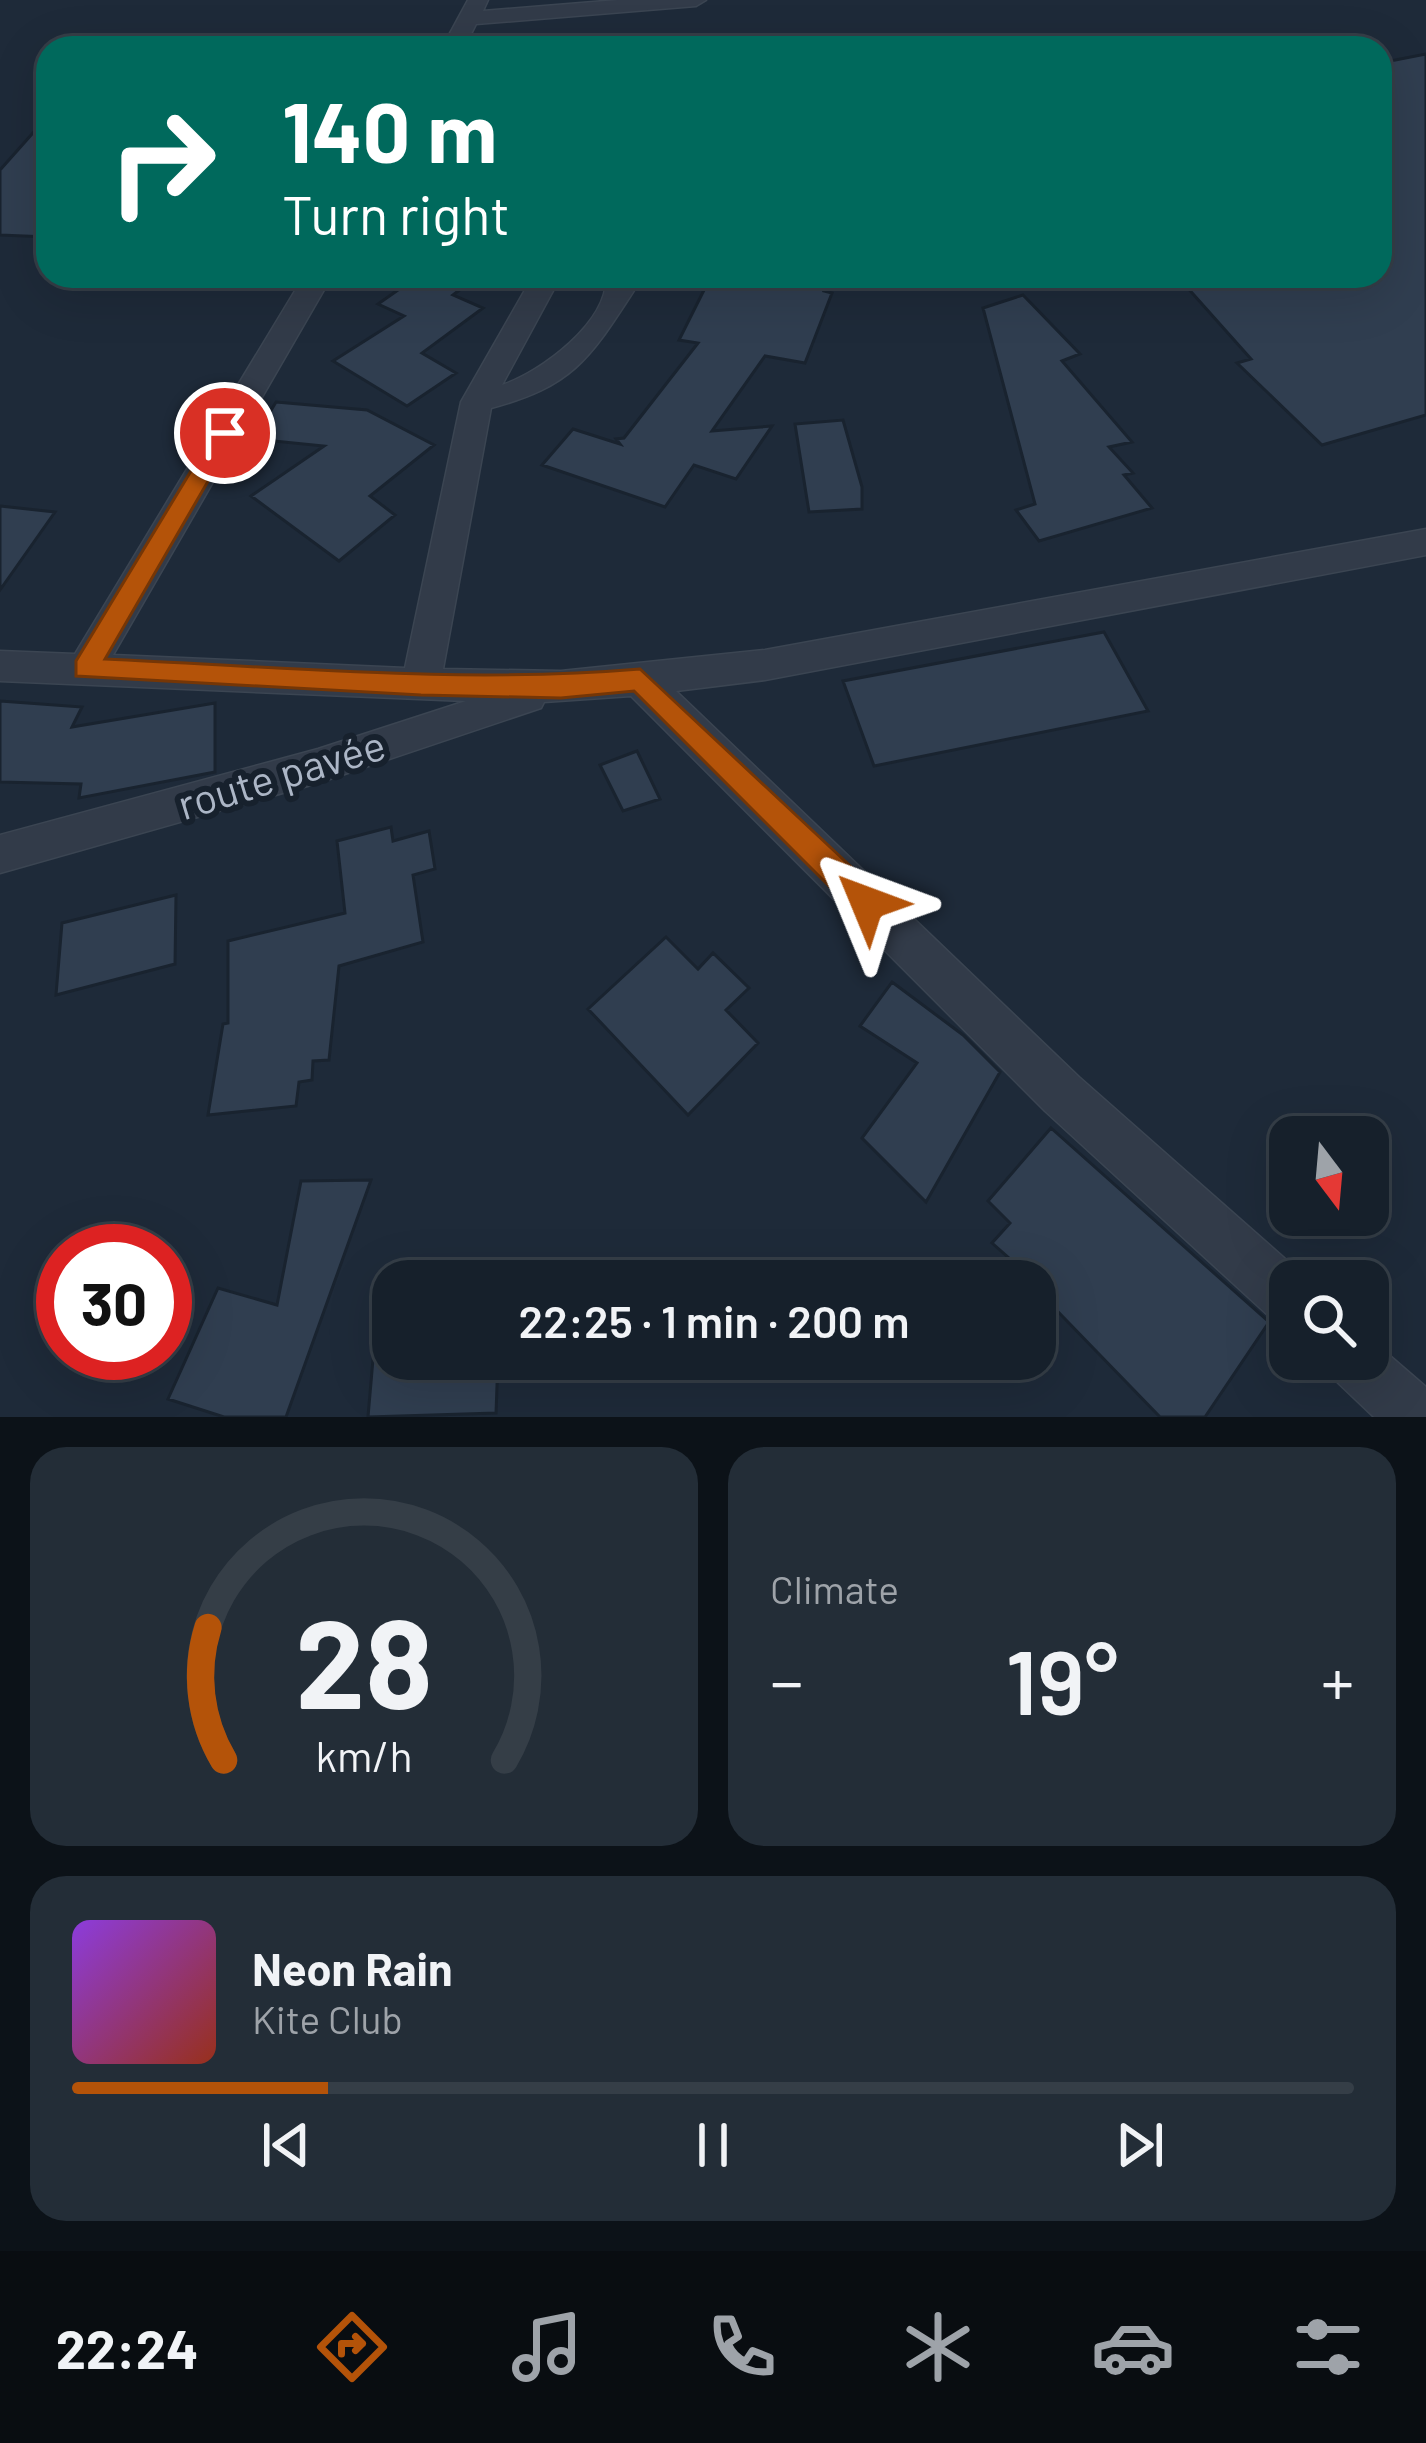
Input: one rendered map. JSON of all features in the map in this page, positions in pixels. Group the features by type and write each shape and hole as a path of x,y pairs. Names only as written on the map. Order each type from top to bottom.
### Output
{"street":[{"path":"459,36 474,9 696,0"},
{"path":"86,668 311,288"},
{"path":"421,684 477,402 541,288"},
{"path":"477,402 539,386 566,371 621,288"},
{"path":"0,666 561,687 765,665 1426,542"},
{"path":"640,680 1062,1094 1269,1280"},
{"name":"route pavée","path":"0,854 318,766 561,687"},
{"path":"1376,1380 1416,1417"}],"building":[{"path":"1426,54 1426,415 1322,445 1237,363 1251,359 1188,288 1392,288 1392,61"},
{"path":"36,130 36,236 0,235 0,170"},
{"path":"401,288 462,288 453,295 483,308 422,353 456,373 407,406 333,361 404,316 378,304"},
{"path":"705,288 825,288 832,293 805,363 765,356 712,431 772,426 736,479 694,465 665,507 542,465 573,429 620,444 616,439 624,438 698,343 679,340"},
{"path":"1023,295 1080,354 1062,361 1132,442 1109,447 1133,473 1124,475 1152,508 1039,541 1016,510 1035,504 983,308"},
{"path":"276,402 367,410 434,445 370,496 395,515 339,561 251,496 324,446 254,439"},
{"path":"843,420 862,487 862,509 809,512 795,424"},
{"path":"0,506 55,512 0,590"},
{"path":"1104,632 1148,711 874,766 843,681"},
{"path":"0,701 82,707 72,727 215,703 215,772 79,798 81,784 0,782"},
{"path":"637,751 660,799 623,811 600,765"},
{"path":"391,827 393,841 429,831 435,869 413,875 423,942 339,966 329,1060 313,1061 312,1080 299,1082 296,1106 208,1115 223,1024 228,1023 228,941 345,913 337,841"},
{"path":"176,895 175,964 56,995 62,923"},
{"path":"666,937 698,969 713,953 749,988 726,1010 758,1043 688,1115 588,1009"},
{"path":"892,982 963,1035 1000,1072 926,1202 862,1138 917,1063 860,1026"},
{"path":"1051,1128 1269,1322 1205,1417 1160,1417 1056,1310 1056,1260 1011,1260 992,1243 1010,1223 988,1201"},
{"path":"371,1180 286,1417 224,1417 168,1399 177,1380 192,1380 192,1346 218,1288 277,1305 301,1181"},
{"path":"372,1371 372,1380 497,1380 496,1413 368,1417"}],"route":[{"path":"225,433 86,668 421,684 561,687 640,680 867,903"}]}
